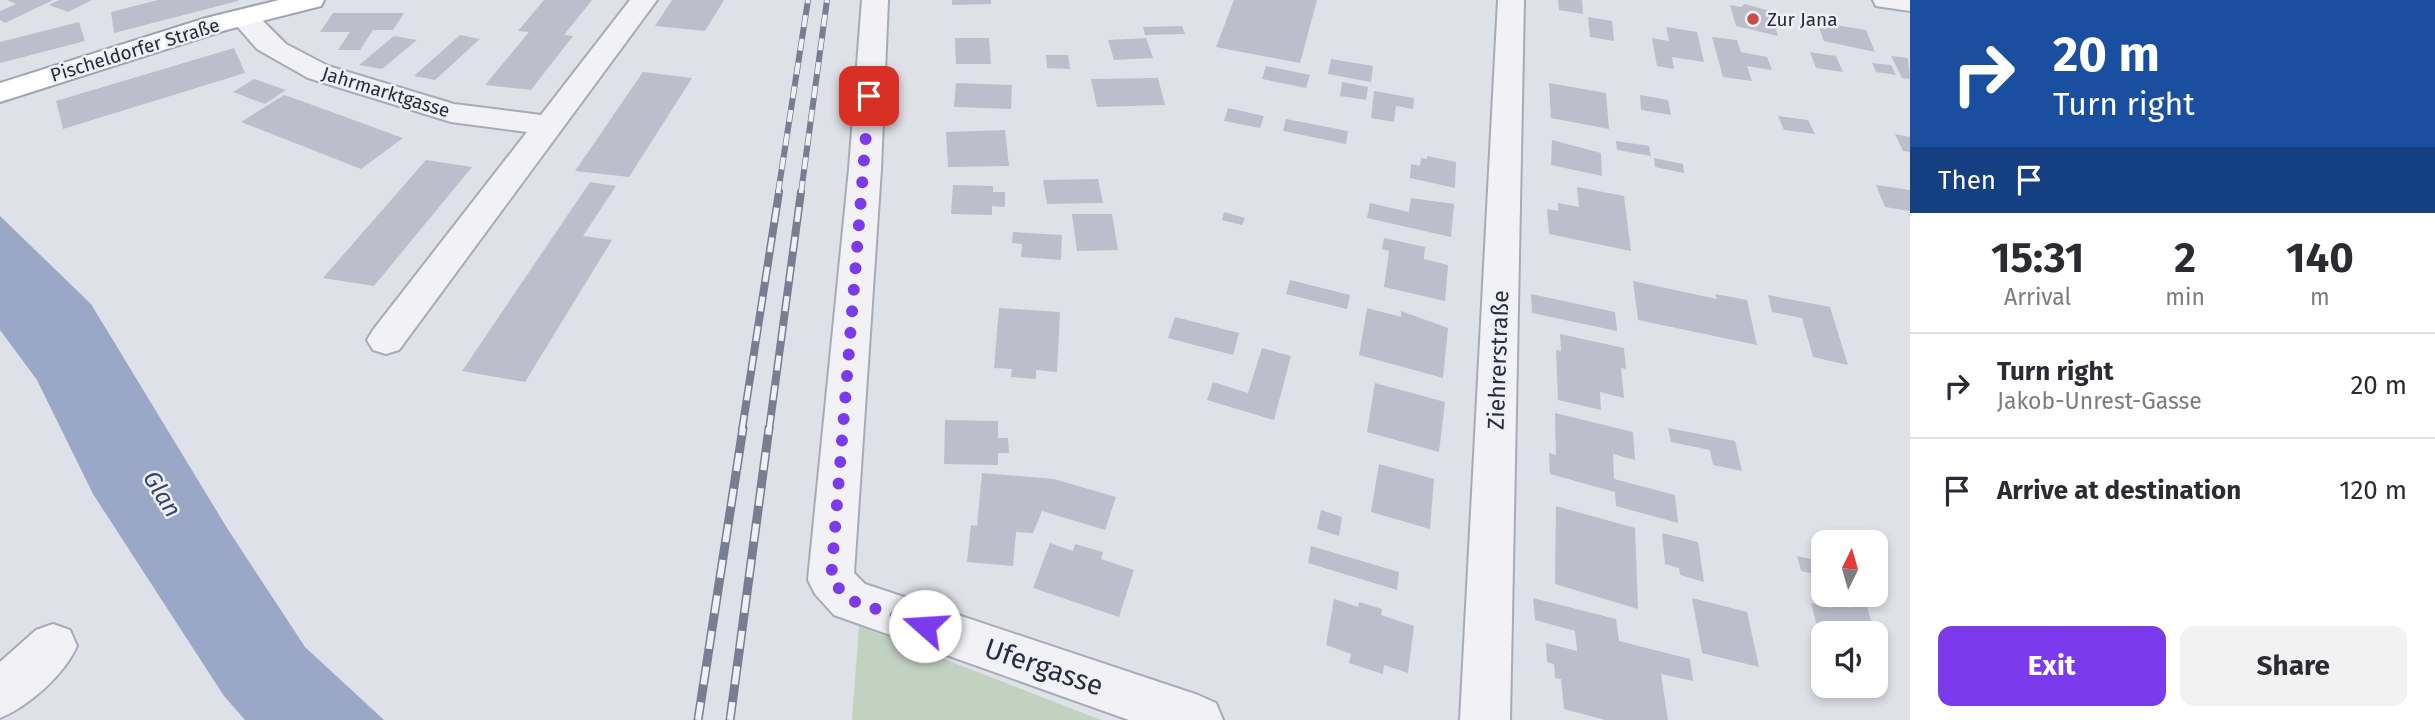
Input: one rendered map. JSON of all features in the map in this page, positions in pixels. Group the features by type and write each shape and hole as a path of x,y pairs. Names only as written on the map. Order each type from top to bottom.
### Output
{"main road":[{"name":"Pischeldorfer Straße","path":"0,93 281,3 312,0"}],"street":[{"path":"386,340 644,0"},
{"name":"Ufergasse","path":"875,0 831,580 850,600 1198,720"},
{"name":"Ziehrerstraße","path":"1485,720 1511,0"},
{"path":"1886,0 1910,4"},
{"name":"Jahrmarktgasse","path":"243,17 256,36 301,65 318,72 451,113 549,125"},
{"path":"0,694 53,646"}],"green space":[{"path":"859,626 1101,720 852,720"}],"water":[{"name":"Glan","path":"0,216 91,304 227,528 305,647 384,720 245,720 224,696 93,494 37,380 0,330"}],"building":[{"path":"7,0 53,0 5,23 0,20 0,11 16,4"},
{"path":"59,0 92,0 68,12 49,5"},
{"path":"158,0 238,1 114,33 111,12"},
{"path":"544,0 592,0 564,35 573,36 531,90 485,85 529,32 518,31"},
{"path":"672,0 724,0 705,31 655,26"},
{"path":"952,0 991,0 991,4 952,5"},
{"path":"1234,0 1317,0 1300,63 1216,47"},
{"path":"1558,0 1582,0 1583,14 1559,10"},
{"name":"Zur Jana","path":"1745,4 1770,11 1778,36 1736,26 1730,5 1741,7"},
{"path":"333,13 404,13 393,30 373,30 360,50 338,50 350,32 320,32"},
{"path":"1588,17 1612,21 1614,41 1590,37"},
{"path":"79,22 85,41 0,63 0,42"},
{"path":"1817,22 1866,30 1875,52 1824,41"},
{"path":"1182,26 1185,34 1145,35 1143,27"},
{"path":"1666,27 1697,32 1704,62 1672,57 1674,69 1657,66 1652,38 1669,41"},
{"path":"460,35 480,39 435,80 414,76"},
{"path":"394,36 417,40 382,69 359,65"},
{"path":"1712,37 1737,40 1741,52 1767,57 1772,70 1747,66 1752,81 1723,77"},
{"path":"955,38 989,38 991,64 956,64"},
{"path":"1146,38 1153,58 1114,60 1108,40"},
{"path":"234,48 245,73 63,129 56,101"},
{"path":"1810,52 1836,56 1843,72 1816,68"},
{"path":"1046,55 1068,55 1070,69 1047,68"},
{"path":"1891,56 1908,58 1910,79 1902,78"},
{"path":"1331,59 1373,66 1371,82 1328,74"},
{"path":"1872,63 1891,65 1896,75 1876,72"},
{"path":"1266,66 1310,75 1306,88 1262,79"},
{"path":"643,72 692,78 629,177 575,171"},
{"path":"1158,78 1165,105 1097,107 1091,79"},
{"path":"254,79 286,90 265,104 233,92"},
{"path":"1342,82 1368,87 1366,100 1340,96"},
{"path":"956,83 1012,85 1011,109 954,107"},
{"path":"1549,83 1606,93 1609,129 1551,118"},
{"path":"1374,91 1414,98 1413,109 1396,106 1394,122 1371,118"},
{"path":"284,95 403,138 361,169 241,122"},
{"path":"1640,95 1668,100 1671,115 1641,110"},
{"path":"1228,108 1264,116 1260,128 1224,121"},
{"path":"1778,116 1808,120 1815,134 1784,130"},
{"path":"1286,119 1348,131 1346,144 1283,131"},
{"path":"1005,130 1009,166 948,167 946,132"},
{"path":"1895,134 1910,137 1910,152 1903,151"},
{"path":"1552,140 1601,153 1602,176 1551,165"},
{"path":"1616,141 1649,146 1651,156 1617,150"},
{"path":"1427,156 1456,162 1455,188 1410,178 1411,164 1420,166 1421,158 1427,159"},
{"path":"1654,158 1683,164 1684,173 1655,167"},
{"path":"426,160 472,167 374,286 323,278"},
{"path":"1098,179 1103,203 1047,204 1043,180"},
{"path":"590,182 616,186 583,236 612,240 525,382 462,371"},
{"path":"953,185 993,186 993,192 1005,192 1005,207 992,206 992,215 951,214"},
{"path":"1876,185 1910,190 1910,211 1885,207"},
{"path":"1577,187 1624,196 1631,251 1549,234 1547,209 1558,211 1558,203 1579,207"},
{"path":"1411,198 1454,204 1451,237 1367,218 1370,203 1409,212"},
{"path":"1224,212 1245,218 1242,225 1222,220"},
{"path":"1072,214 1112,214 1118,250 1077,251"},
{"path":"1013,232 1062,235 1061,260 1021,257 1022,244 1012,243"},
{"path":"1384,238 1425,247 1424,259 1448,265 1445,301 1384,287 1389,251 1382,249"},
{"path":"1290,280 1350,295 1347,309 1286,294"},
{"path":"1633,281 1717,299 1715,294 1747,300 1757,345 1638,320"},
{"path":"1531,294 1615,312 1617,331 1532,313"},
{"path":"1768,295 1830,307 1848,365 1813,357 1802,318 1772,312"},
{"path":"999,308 1060,312 1057,372 1036,370 1036,379 1011,377 1012,369 994,368"},
{"path":"1367,308 1401,317 1401,311 1448,328 1443,378 1359,355"},
{"path":"1175,317 1239,333 1233,355 1168,338"},
{"path":"1560,334 1624,348 1626,369 1621,368 1624,398 1600,392 1601,410 1558,400 1556,350 1561,351"},
{"path":"1262,348 1291,356 1274,420 1207,400 1213,382 1248,393"},
{"path":"1375,383 1445,402 1439,452 1367,432"},
{"path":"1555,413 1633,432 1635,460 1613,454 1614,479 1675,495 1678,523 1616,506 1615,492 1550,474 1549,453 1556,455"},
{"path":"945,420 998,421 998,438 1008,438 1009,453 998,453 998,465 944,464"},
{"path":"1668,428 1735,441 1742,471 1713,465 1710,450 1671,442"},
{"path":"1379,464 1434,479 1430,529 1371,512"},
{"path":"982,473 1054,479 1116,497 1105,530 1042,511 1033,533 1016,532 1013,566 967,562 971,525 977,526"},
{"path":"1556,506 1635,528 1638,609 1555,584"},
{"path":"1321,510 1342,517 1339,536 1317,529"},
{"path":"1662,533 1698,542 1704,582 1680,575 1679,568 1665,564"},
{"path":"1050,543 1073,551 1075,544 1103,552 1101,559 1134,570 1119,617 1033,588"},
{"path":"1311,546 1399,572 1397,590 1308,563"},
{"path":"1797,556 1811,559 1811,573 1801,571"},
{"path":"1533,598 1616,619 1619,641 1690,659 1693,681 1661,674 1668,720 1605,720 1564,709 1561,679 1555,678 1554,664 1547,662 1546,643 1577,651 1575,631 1535,620"},
{"path":"1692,598 1747,612 1759,667 1702,653"},
{"path":"1334,599 1358,607 1359,602 1382,609 1381,615 1414,626 1408,673 1384,665 1383,674 1349,663 1351,654 1326,645"},
{"path":"1812,607 1867,607 1871,621 1816,621"}],"railway":[{"path":"778,193 808,0"},
{"path":"801,193 827,0"},
{"path":"742,430 779,192"},
{"path":"769,430 801,192"},
{"path":"698,720 743,428"},
{"path":"730,720 769,428"}],"place":[{"name":"Zur Jana","path":"1753,19"}],"route":[{"path":"869,96 831,580 850,600 925,626"}]}
